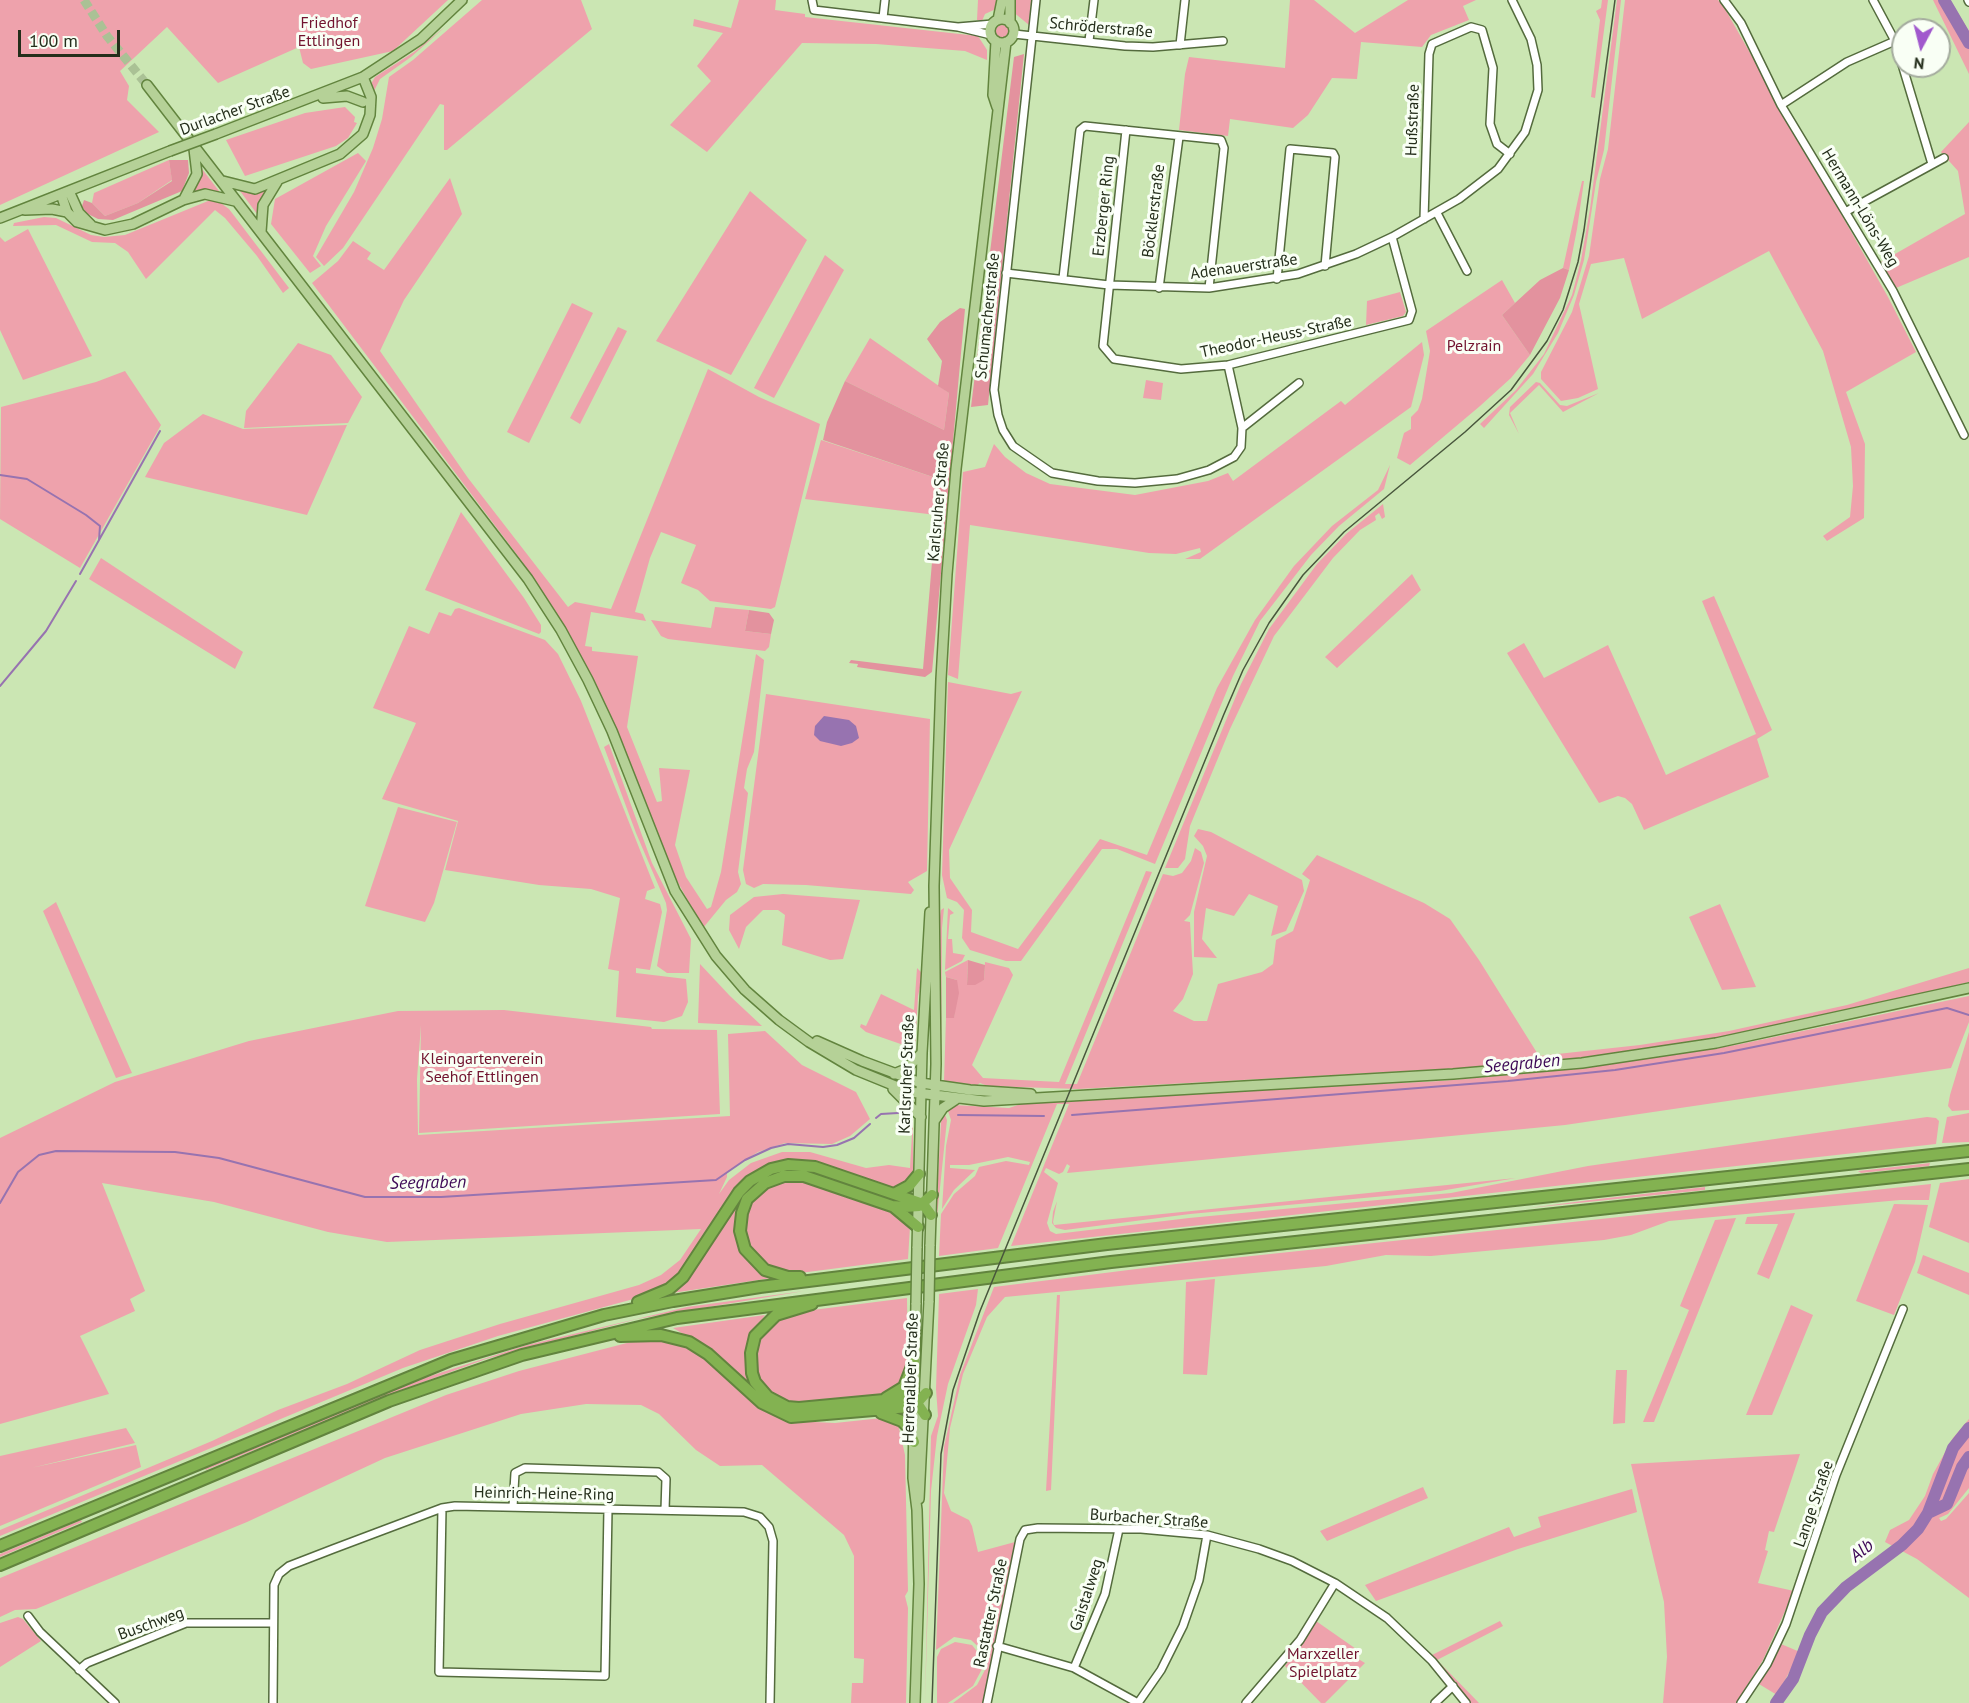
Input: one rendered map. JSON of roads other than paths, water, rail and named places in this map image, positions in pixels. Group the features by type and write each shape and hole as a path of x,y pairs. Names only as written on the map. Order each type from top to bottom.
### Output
{"highway":[{"path":"604,1315 713,1294 1107,1244 1969,1150"},
{"path":"0,1546 451,1360 604,1315 659,1294 676,1283 693,1264 739,1192 750,1181 771,1169 788,1165 807,1166 920,1204 931,1215"},
{"path":"0,1565 389,1401 522,1355 677,1318 1122,1261 1969,1169"},
{"path":"894,1194 909,1186 920,1174"},
{"path":"839,1277 788,1277 771,1273 757,1264 745,1249 740,1231 742,1213 747,1200 757,1189 774,1179 795,1175 813,1178 892,1206 918,1227"},
{"path":"892,1206 920,1204 932,1196"},
{"path":"844,1295 788,1311 767,1322 753,1344 752,1373 755,1382 768,1397 787,1407 814,1408 905,1398 915,1403 925,1415"},
{"path":"593,1337 661,1335 681,1339 708,1354 754,1397 784,1415 797,1417 872,1411 915,1403 926,1393"},
{"path":"880,1401 904,1387 914,1361"},
{"path":"872,1411 891,1415 902,1421 908,1427 914,1442"}],"main road":[{"name":"Durlacher Straße","path":"0,218 359,79 421,39 462,0"},
{"path":"1002,0 995,22 1010,23"},
{"path":"998,40 1014,34 1010,23 1010,0"},
{"name":"Karlsruher Straße","path":"930,1246 935,1086 934,901 941,679 951,527 997,107 993,95 998,40 995,22"},
{"path":"359,79 366,124"},
{"path":"221,180 255,189 277,182 340,154 357,141 370,115 371,97 359,79"},
{"path":"147,85 528,579 561,630 588,680 612,731 661,859 694,924 729,972 760,1004 790,1028 833,1057 890,1086 934,1097 994,1101 1052,1095 1397,1078 1582,1063 1760,1034 1969,988"},
{"path":"311,99 347,96 363,102"},
{"path":"183,200 198,174 193,143"},
{"path":"261,232 263,205 277,182"},
{"path":"65,192 67,212 76,222 95,228 124,227 183,200 215,194 238,202"},
{"path":"65,192 79,213 95,228"},
{"path":"17,210 52,209 67,212"},
{"name":"Karlsruher Straße","path":"917,1248 920,1204 922,1053 930,913 934,901"},
{"path":"790,1028 894,1074 921,1083 1052,1095"},
{"path":"894,1074 906,1069 922,1053"},
{"path":"890,1086 921,1117"},
{"path":"933,1122 941,1110 956,1100"},
{"name":"Herrenalber Straße","path":"917,1510 922,1478 930,1246"},
{"name":"Herrenalber Straße","path":"915,1703 917,1510 913,1478 917,1248"}],"street":[{"path":"812,0 814,10 958,27 998,40"},
{"path":"883,18 885,0"},
{"name":"Schumacherstraße","path":"1036,0 994,390 998,415 1013,446 1052,473 1098,481 1135,483 1177,479 1209,470 1234,457 1241,447 1242,428 1228,365"},
{"path":"1089,41 1094,0"},
{"path":"1180,45 1185,0"},
{"name":"Adenauerstraße","path":"1006,273 1109,285 1159,288 1209,288 1277,279 1325,266 1392,237 1437,213 1498,169 1525,132 1538,90 1537,65 1532,39 1512,0"},
{"name":"Hermann-Löns-Weg","path":"1724,0 1741,23 1781,105 1847,211 1893,291 1964,435"},
{"path":"1874,0 1891,33"},
{"path":"958,27 995,22"},
{"name":"Hußstraße","path":"1424,219 1429,48 1451,34 1471,27 1482,30 1493,68 1490,124 1497,144 1510,154"},
{"name":"Schröderstraße","path":"1014,34 1125,46 1180,45 1223,41"},
{"path":"1781,105 1847,62 1891,43"},
{"path":"1906,78 1932,164"},
{"name":"Erzberger Ring","path":"1063,278 1080,130 1085,126 1126,130 1109,285"},
{"path":"1126,130 1221,140 1224,148 1209,288"},
{"name":"Böcklerstraße","path":"1159,288 1179,137"},
{"path":"1277,279 1290,149 1333,153 1335,157 1325,266"},
{"path":"1847,211 1944,158"},
{"path":"1437,213 1467,271"},
{"name":"Theodor-Heuss-Straße","path":"1109,285 1103,346 1114,358 1181,369 1228,365 1409,320 1412,316 1392,237"},
{"path":"1242,428 1299,383"},
{"name":"Lange Straße","path":"1742,1703 1767,1664 1786,1624 1836,1475 1903,1309"},
{"path":"513,1507 514,1473 525,1468 658,1472 666,1479 665,1510"},
{"name":"Heinrich-Heine-Ring","path":"273,1703 274,1585 283,1569 442,1508 513,1507 753,1513 769,1527 773,1541 770,1703"},
{"path":"442,1508 439,1672 605,1676 608,1509"},
{"name":"Burbacher Straße","path":"1025,1530 1038,1528 1119,1529 1207,1535 1281,1557 1335,1583 1387,1618 1420,1649 1466,1703"},
{"name":"Gaistalweg","path":"1074,1668 1105,1594 1119,1529"},
{"name":"Rastatter Straße","path":"987,1703 1020,1539 1025,1530"},
{"path":"997,1646 1074,1668 1136,1702 1166,1661 1183,1626 1199,1580 1207,1535"},
{"path":"1246,1703 1300,1640 1335,1583"},
{"path":"28,1616 40,1632 115,1703"},
{"name":"Buschweg","path":"79,1670 87,1663 186,1623 273,1623"},
{"path":"1435,1703 1453,1686"}],"waterway":[{"name":"Alb","path":"1944,0 1969,43"},
{"path":"80,574 160,431"},
{"path":"0,475 27,479 86,515 100,526 99,540"},
{"path":"0,686 46,631 76,581"},
{"name":"Seegraben","path":"1072,1115 1508,1081 1615,1070 1724,1053 1947,1008 1969,1015"},
{"name":"Seegraben","path":"876,1118 881,1114 898,1113"},
{"name":"Seegraben","path":"958,1115 1044,1116"},
{"name":"Seegraben","path":"0,1203 18,1172 39,1155 56,1151 175,1152 219,1158 365,1197 441,1197 716,1180 745,1160 771,1148 788,1144 823,1147 837,1145 854,1138 870,1124"},
{"name":"Alb","path":"1776,1703 1793,1679 1810,1635 1822,1612 1846,1587 1902,1545 1918,1529 1928,1513 1953,1448 1969,1428"},
{"path":"1928,1513 1947,1504 1962,1467 1969,1457"}],"tunnel":[{"path":"84,0 107,36 147,85"}],"tram line":[{"path":"932,1703 941,1454 953,1390 980,1311 1224,714 1243,670 1269,623 1303,575 1344,532 1465,432 1511,390 1547,341 1563,310 1578,262 1584,230 1615,0"}],"park label":[{"name":"Friedhof Ettlingen","path":"329,32"},
{"name":"Pelzrain","path":"1474,346"},
{"name":"Kleingartenverein Seehof Ettlingen","path":"482,1068"},
{"name":"Marxzeller Spielplatz","path":"1323,1663"}]}
